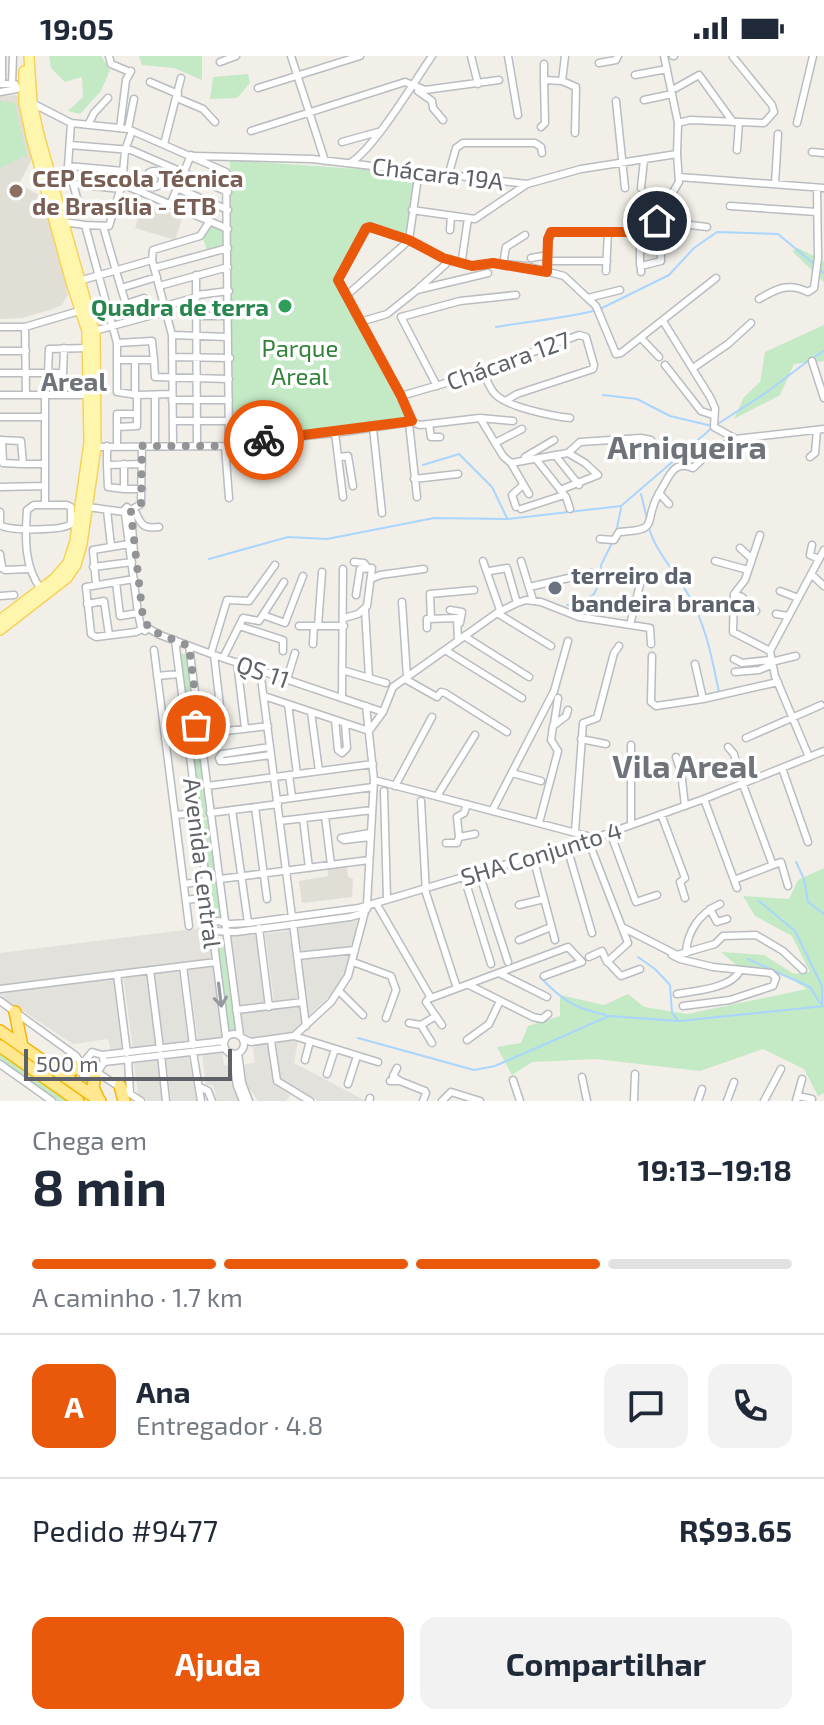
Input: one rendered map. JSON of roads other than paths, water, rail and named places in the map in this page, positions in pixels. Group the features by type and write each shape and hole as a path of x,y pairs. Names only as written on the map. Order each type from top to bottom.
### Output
{"highway":[{"path":"15,1012 22,1046"},
{"path":"0,1031 101,1101"},
{"path":"4,1051 78,1101"},
{"path":"49,1064 66,1072 79,1062"},
{"path":"101,1069 93,1091 101,1101"}],"main road":[{"path":"0,630 64,569 71,557 89,476 102,446 91,385 86,327 79,311 63,236 35,135 27,89 26,56"},
{"path":"27,89 34,106 35,135 63,222 63,236"},
{"path":"0,620 16,614 73,571 80,557 88,507 94,331 66,250"}],"street":[{"path":"2,56 1,87 12,84 13,56"},
{"path":"109,56 111,64 128,70"},
{"path":"63,222 111,225 122,186 127,129 128,70 120,56"},
{"path":"220,62 236,56"},
{"path":"291,56 325,161"},
{"path":"258,88 357,56"},
{"path":"350,163 362,153 432,56"},
{"path":"471,56 478,84"},
{"path":"508,56 518,115"},
{"path":"562,81 565,56"},
{"path":"599,63 616,60 618,56"},
{"path":"547,272 551,232 655,232 679,177 678,123 674,91 664,56"},
{"path":"797,123 813,56"},
{"path":"678,123 685,120 764,123 771,117 774,110 733,57"},
{"path":"541,127 545,123 544,64"},
{"path":"635,75 667,69"},
{"path":"644,100 674,91 699,75 736,122 737,150"},
{"path":"164,144 181,78"},
{"path":"251,131 399,84 425,90 499,80"},
{"path":"544,80 562,81 576,87 575,133"},
{"path":"150,82 203,109 215,122"},
{"path":"412,85 432,101 433,108 443,120"},
{"path":"88,125 108,98"},
{"path":"127,129 134,99"},
{"path":"616,101 625,188"},
{"path":"34,106 71,123 127,129 226,171 229,498"},
{"path":"71,123 68,166 79,205"},
{"path":"342,142 378,132"},
{"path":"775,184 778,134"},
{"path":"449,173 456,148 463,143 535,143 541,147 542,153"},
{"path":"70,145 125,150 228,192"},
{"path":"812,152 824,153"},
{"path":"362,153 363,164"},
{"path":"412,210 479,217 527,184 572,171 677,154"},
{"path":"170,205 192,156"},
{"name":"Chácara 19A","path":"192,156 363,164 527,184"},
{"path":"641,188 644,160"},
{"path":"149,195 162,163"},
{"path":"68,166 123,171"},
{"path":"346,296 407,241 419,170"},
{"path":"679,177 821,188 817,212 818,258 813,291 786,286 759,299"},
{"path":"73,184 122,186 228,229"},
{"path":"177,188 228,210"},
{"path":"58,207 79,205 116,209"},
{"path":"730,206 817,212"},
{"path":"450,230 451,216"},
{"path":"462,259 468,218"},
{"path":"173,446 172,335 153,264 153,250 200,236 210,221"},
{"path":"659,221 707,227"},
{"path":"640,232 641,268 661,261 659,221"},
{"path":"85,225 117,343 117,392 229,400"},
{"path":"103,226 126,304"},
{"path":"417,497 410,423 401,396 338,279 366,228 472,266 491,263 526,266 569,279 598,309 614,353 621,353 716,278"},
{"path":"606,271 608,232"},
{"path":"660,232 680,236"},
{"path":"503,265 505,248 525,235"},
{"path":"79,281 228,248"},
{"path":"531,258 607,261"},
{"path":"360,322 390,313 446,264"},
{"path":"159,286 228,267"},
{"path":"417,290 488,273"},
{"path":"196,275 197,446"},
{"path":"121,288 157,277"},
{"path":"140,282 149,316"},
{"path":"588,298 620,290"},
{"path":"94,331 149,316 197,296 229,291"},
{"path":"437,386 401,317 460,301 516,295"},
{"path":"107,309 144,298"},
{"path":"0,327 25,327 79,311"},
{"path":"197,316 228,316"},
{"path":"663,321 715,407 713,418 717,430 735,439"},
{"path":"693,368 728,344 751,323"},
{"path":"25,327 26,395"},
{"path":"172,335 228,337"},
{"name":"Chácara 127","path":"401,396 579,335 586,337 593,369 507,400"},
{"path":"641,338 659,357"},
{"path":"117,343 152,341 155,347 155,377"},
{"path":"0,373 64,372 64,348"},
{"path":"48,373 49,349 88,348"},
{"path":"0,351 26,351"},
{"path":"173,357 230,358"},
{"path":"117,360 154,360"},
{"path":"135,360 137,426"},
{"path":"812,361 824,398"},
{"path":"665,365 701,411 713,418"},
{"path":"483,370 495,395 542,413 570,418"},
{"path":"135,377 229,379"},
{"path":"0,395 45,395 91,385"},
{"path":"45,395 45,505"},
{"path":"155,395 155,446"},
{"path":"117,446 117,414 137,414"},
{"path":"0,417 44,417"},
{"path":"480,418 529,494"},
{"path":"142,489 108,487 102,446 197,446 410,423 480,418 513,421"},
{"path":"173,421 229,421"},
{"path":"429,424 431,438 440,437"},
{"path":"117,427 155,426"},
{"path":"373,428 382,513"},
{"path":"495,443 522,429"},
{"path":"600,539 614,540 621,531 646,528 650,524 652,505 674,468 685,465 693,468 710,452 735,439 821,430 815,453 810,457"},
{"path":"335,433 343,497"},
{"path":"23,464 21,441 1,440 3,463 23,464 44,464"},
{"path":"524,460 554,440"},
{"path":"511,463 568,453 580,442 651,440"},
{"path":"252,442 255,470 261,472"},
{"path":"126,511 140,506 142,446"},
{"path":"523,485 512,495 519,508 562,493 598,474 568,453"},
{"path":"555,455 579,485"},
{"path":"338,457 348,456 353,486"},
{"path":"536,459 570,509"},
{"path":"124,464 124,489"},
{"path":"107,465 142,464"},
{"path":"414,479 458,474"},
{"path":"0,487 45,486"},
{"path":"659,493 669,504"},
{"path":"0,512 0,525 7,529 27,529 64,528 70,525 70,506 34,505 28,509 27,529 28,569 41,589"},
{"path":"88,507 136,513 144,527 159,527"},
{"path":"107,510 111,546"},
{"path":"126,511 138,613 144,628"},
{"path":"126,511 144,628"},
{"path":"760,535 745,580 734,594 733,632 770,651"},
{"path":"93,584 93,550 129,544"},
{"path":"812,545 810,555 819,559"},
{"path":"740,548 751,558"},
{"path":"809,757 778,682 770,651 824,550"},
{"path":"0,554 1,567 5,570 28,569"},
{"path":"483,561 499,612 551,646"},
{"path":"521,561 533,600"},
{"path":"715,561 748,570"},
{"path":"93,567 132,562"},
{"path":"354,562 364,563 373,569 365,610 369,678"},
{"path":"223,731 212,654 227,600 249,601 275,565"},
{"path":"356,595 360,570 368,568"},
{"path":"490,571 507,568 517,603"},
{"path":"342,697 343,569"},
{"path":"372,579 380,575 424,569"},
{"path":"313,644 322,572"},
{"path":"529,587 591,573"},
{"path":"811,574 824,586"},
{"path":"263,615 285,623 303,576"},
{"path":"630,625 642,576"},
{"path":"134,579 93,584 85,589 90,631 94,637 144,628"},
{"path":"116,582 120,616"},
{"path":"223,658 245,617 258,621 284,582"},
{"path":"431,619 430,594 474,590"},
{"path":"780,591 798,598"},
{"path":"734,594 742,597 756,611"},
{"path":"1,598 14,595"},
{"path":"87,604 118,599"},
{"path":"369,731 383,712 391,689 499,612 517,603 533,600 549,603 579,617 651,628 651,644"},
{"path":"104,601 109,635"},
{"path":"402,602 406,678"},
{"path":"299,626 344,622 365,610"},
{"path":"450,610 462,612 459,630 462,638 529,677"},
{"path":"107,618 138,613"},
{"path":"776,614 788,616"},
{"path":"427,628 426,620 457,618 462,638"},
{"path":"239,626 283,640 283,651"},
{"name":"QS 11","path":"144,628 190,648 383,712"},
{"name":"Avenida Central","path":"175,640 225,1042"},
{"path":"492,811 554,691 568,641"},
{"path":"575,832 583,721 597,718 614,653 619,646"},
{"path":"176,650 185,654 190,648"},
{"name":"Avenida Central","path":"190,648 241,1037 238,1051"},
{"path":"154,650 189,926"},
{"path":"445,650 522,698"},
{"path":"287,679 295,653"},
{"path":"652,656 651,702 656,706 778,682"},
{"path":"734,659 742,663 771,662 796,656"},
{"path":"237,662 245,728"},
{"path":"735,672 759,670 771,662"},
{"path":"695,664 703,699"},
{"path":"260,670 306,1026"},
{"path":"342,670 386,683"},
{"path":"157,676 179,674"},
{"path":"406,678 437,697 444,692 507,732"},
{"path":"264,696 369,731"},
{"path":"539,823 558,751 550,737 558,698"},
{"path":"288,704 297,774"},
{"path":"746,738 821,705"},
{"path":"0,1001 79,1062 85,1077 113,1058 209,1046 225,1042 234,1034 251,1042 294,1036 340,992 353,962 360,918 365,907 373,784 366,706"},
{"path":"554,724 566,716 568,710"},
{"path":"311,712 319,771"},
{"path":"395,786 432,717"},
{"path":"335,720 338,750 342,753 347,748 345,724"},
{"path":"186,724 199,724"},
{"path":"201,734 268,726"},
{"path":"437,796 475,735"},
{"path":"165,739 188,736"},
{"path":"581,739 606,744"},
{"path":"631,745 631,824"},
{"path":"728,747 734,754 772,863"},
{"path":"189,752 197,749 203,752"},
{"path":"271,751 226,761 219,758 222,754 271,751"},
{"name":"SHA Conjunto 4","path":"365,907 567,847 822,754"},
{"path":"676,757 685,806"},
{"path":"207,786 373,764"},
{"path":"782,768 808,842"},
{"path":"512,773 541,781"},
{"path":"289,775 292,797"},
{"path":"175,815 197,815 202,819 292,797 373,784 395,786 575,832 588,839 628,943 607,962"},
{"path":"384,791 387,899"},
{"path":"704,799 736,884 781,862 788,886"},
{"path":"421,801 425,888 456,985"},
{"path":"446,843 457,843 457,817 464,813 467,804"},
{"path":"255,807 267,899"},
{"path":"232,810 248,923"},
{"path":"280,821 372,810"},
{"path":"661,814 685,878 680,882 685,898"},
{"path":"325,816 331,865"},
{"path":"303,819 309,868"},
{"path":"610,832 636,902 657,895"},
{"path":"459,837 475,834"},
{"path":"567,847 592,933"},
{"path":"533,857 555,940"},
{"path":"220,879 369,860"},
{"path":"479,873 508,962"},
{"path":"464,877 491,964"},
{"path":"184,884 206,881"},
{"path":"186,900 208,897"},
{"path":"519,905 544,899"},
{"path":"376,903 430,997"},
{"path":"686,953 688,937 710,909 720,904"},
{"path":"212,927 221,921 235,928 259,928 365,907"},
{"path":"710,909 717,922 727,919"},
{"path":"328,916 360,918"},
{"path":"212,927 226,932 248,923 293,921"},
{"path":"519,940 551,927"},
{"path":"259,928 269,1007"},
{"path":"624,928 672,955 710,966 771,973 776,978 776,984 730,1000 683,1006"},
{"path":"672,955 715,944 723,936 756,935 783,951 803,970"},
{"path":"442,1025 426,1002 430,997 568,947 582,962 544,976"},
{"path":"297,956 355,950"},
{"path":"589,957 601,951 621,976 640,969"},
{"path":"0,989 216,962"},
{"path":"353,962 391,976 396,990 386,1018"},
{"path":"183,966 201,1101"},
{"path":"150,970 166,1101"},
{"path":"677,994 707,990 733,981 740,970"},
{"path":"499,973 547,997"},
{"path":"117,974 128,1056 125,1095"},
{"path":"469,985 538,1019 548,1014"},
{"path":"340,992 363,1015"},
{"path":"467,1040 489,1024 500,1001"},
{"path":"236,1010 303,1002"},
{"path":"409,1023 421,1025 436,1016"},
{"path":"421,1025 432,1043"},
{"path":"294,1036 378,1062"},
{"path":"271,1041 277,1081 296,1098 310,1101"},
{"path":"305,1060 310,1041"},
{"path":"225,1042 238,1051 242,1083 249,1101"},
{"path":"238,1051 251,1042"},
{"path":"327,1074 335,1049"},
{"path":"238,1051 237,1086 243,1101"},
{"path":"79,1062 94,1052 101,1069 125,1095 141,1101"},
{"path":"348,1084 357,1056"},
{"path":"0,1064 52,1101"},
{"path":"397,1068 393,1076 425,1091 423,1101"},
{"path":"764,1101 781,1069"},
{"path":"634,1101 635,1074"},
{"path":"582,1077 587,1101"},
{"path":"802,1079 797,1098 812,1099"},
{"path":"513,1080 520,1101"},
{"path":"390,1081 400,1081"},
{"path":"727,1101 734,1082"},
{"path":"200,1087 208,1091 212,1101"},
{"path":"698,1101 702,1089"},
{"path":"442,1101 451,1092 480,1101"}],"waterway":[{"path":"600,309 669,275 694,248 717,232 778,234 814,264"},
{"path":"818,268 824,273"},
{"path":"496,327 593,311"},
{"path":"814,357 824,351"},
{"path":"209,559 288,537 327,539 434,518 507,519 621,506 713,427 808,361"},
{"path":"603,395 637,399 670,416 712,426"},
{"path":"423,465 459,454 492,487 507,518"},
{"path":"641,494 647,519"},
{"path":"616,533 621,508"},
{"path":"648,525 666,562 695,607 708,642 719,692"},
{"path":"567,605 580,604 594,594 600,582 601,565 612,543"},
{"path":"796,862 804,879 808,902 824,914"},
{"path":"759,901 795,931 822,986 822,1005"},
{"path":"638,957 670,985 672,1013 677,1019"},
{"path":"748,959 810,987 820,1003"},
{"path":"540,977 570,1002 606,1015"},
{"path":"358,1038 474,1070 495,1066 609,1016 679,1021 824,1006"}],"place":[{"name":"CEP Escola Técnica de Brasília - ETB","path":"16,191"},
{"name":"Quadra de terra","path":"285,306"},
{"name":"terreiro da bandeira branca","path":"555,588"}],"district":[{"name":"Areal","path":"74,380"},
{"name":"Arniqueira","path":"687,446"},
{"name":"Vila Areal","path":"685,765"}],"park label":[{"name":"Parque Areal","path":"300,361"}]}
